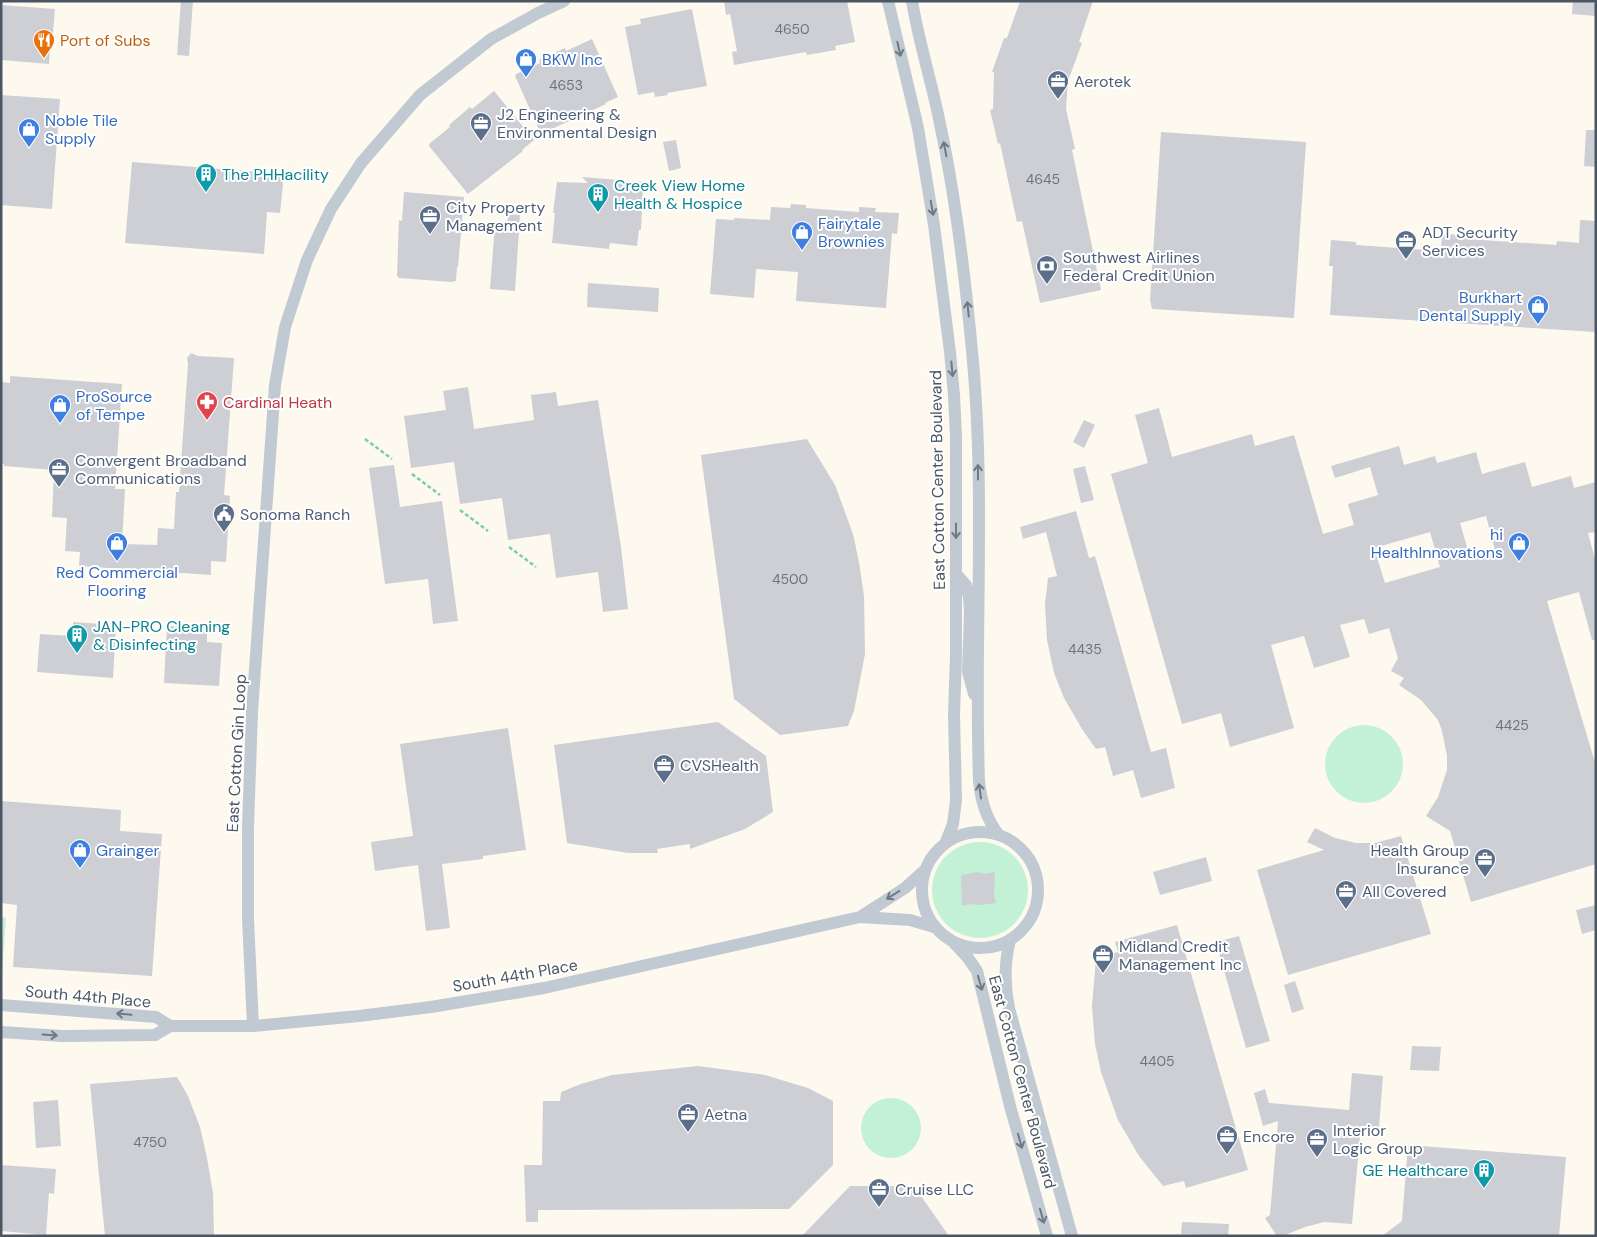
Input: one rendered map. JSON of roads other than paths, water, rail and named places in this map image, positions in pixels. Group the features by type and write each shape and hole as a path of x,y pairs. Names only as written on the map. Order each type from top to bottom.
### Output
{"street":[{"name":"East Cotton Gin Loop","path":"252,1026 248,919 248,828 252,712 275,386 286,327 307,260 331,209 361,162 420,95 484,44 538,13 564,1"},
{"name":"East Cotton Center Boulevard","path":"888,1 918,128 934,225 950,352 956,437 954,715 956,800 953,824 946,842"},
{"name":"East Cotton Center Boulevard","path":"912,1 940,123 958,221 973,352 978,436 978,707 980,796 990,824 999,836"},
{"path":"956,574 966,586 969,598 968,672 978,707"},
{"name":"East Cotton Center Boulevard","path":"954,943 973,949 984,949 1000,945 1022,931 1031,918 1037,899 1035,872 1023,852 1014,843 984,832 972,832 946,842 932,856 925,870 922,882 923,903 926,914 934,927 954,943 968,958 976,971 1010,1106 1047,1236"},
{"name":"South 44th Place","path":"860,917 905,888 925,870"},
{"name":"South 44th Place","path":"1,1032 62,1036 155,1035 170,1026 252,1026 431,1007 544,988 860,917 907,919 934,927"},
{"name":"East Cotton Center Boulevard","path":"1010,940 1004,970 1005,989 1072,1236"},
{"name":"South 44th Place","path":"1,1005 156,1017 170,1026"}],"place":[{"name":"Port of Subs","path":"44,59"},
{"name":"BKW Inc","path":"526,78"},
{"name":"Aerotek","path":"1058,100"},
{"name":"J2 Engineering & Environmental Design","path":"481,142"},
{"name":"Noble Tile Supply","path":"29,148"},
{"name":"The PHHacility","path":"206,193"},
{"name":"Creek View Home Health & Hospice","path":"598,213"},
{"name":"City Property Management","path":"430,235"},
{"name":"Fairytale Brownies","path":"802,251"},
{"name":"ADT Security Services","path":"1406,260"},
{"name":"Southwest Airlines Federal Credit Union","path":"1047,285"},
{"name":"Burkhart Dental Supply","path":"1538,325"},
{"name":"Cardinal Heath","path":"207,421"},
{"name":"ProSource of Tempe","path":"60,424"},
{"name":"Convergent Broadband Communications","path":"59,488"},
{"name":"Sonoma Ranch","path":"224,533"},
{"name":"Red Commercial Flooring","path":"117,562"},
{"name":"hi HealthInnovations","path":"1519,562"},
{"name":"JAN-PRO Cleaning & Disinfecting","path":"77,654"},
{"name":"CVSHealth","path":"664,784"},
{"name":"Grainger","path":"80,869"},
{"name":"Health Group Insurance","path":"1485,878"},
{"name":"All Covered","path":"1346,910"},
{"name":"Midland Credit Management Inc","path":"1103,974"},
{"name":"Aetna","path":"688,1133"},
{"name":"Encore","path":"1227,1155"},
{"name":"Interior Logic Group","path":"1317,1158"},
{"name":"GE Healthcare","path":"1484,1189"},
{"name":"Cruise LLC","path":"879,1208"}]}
